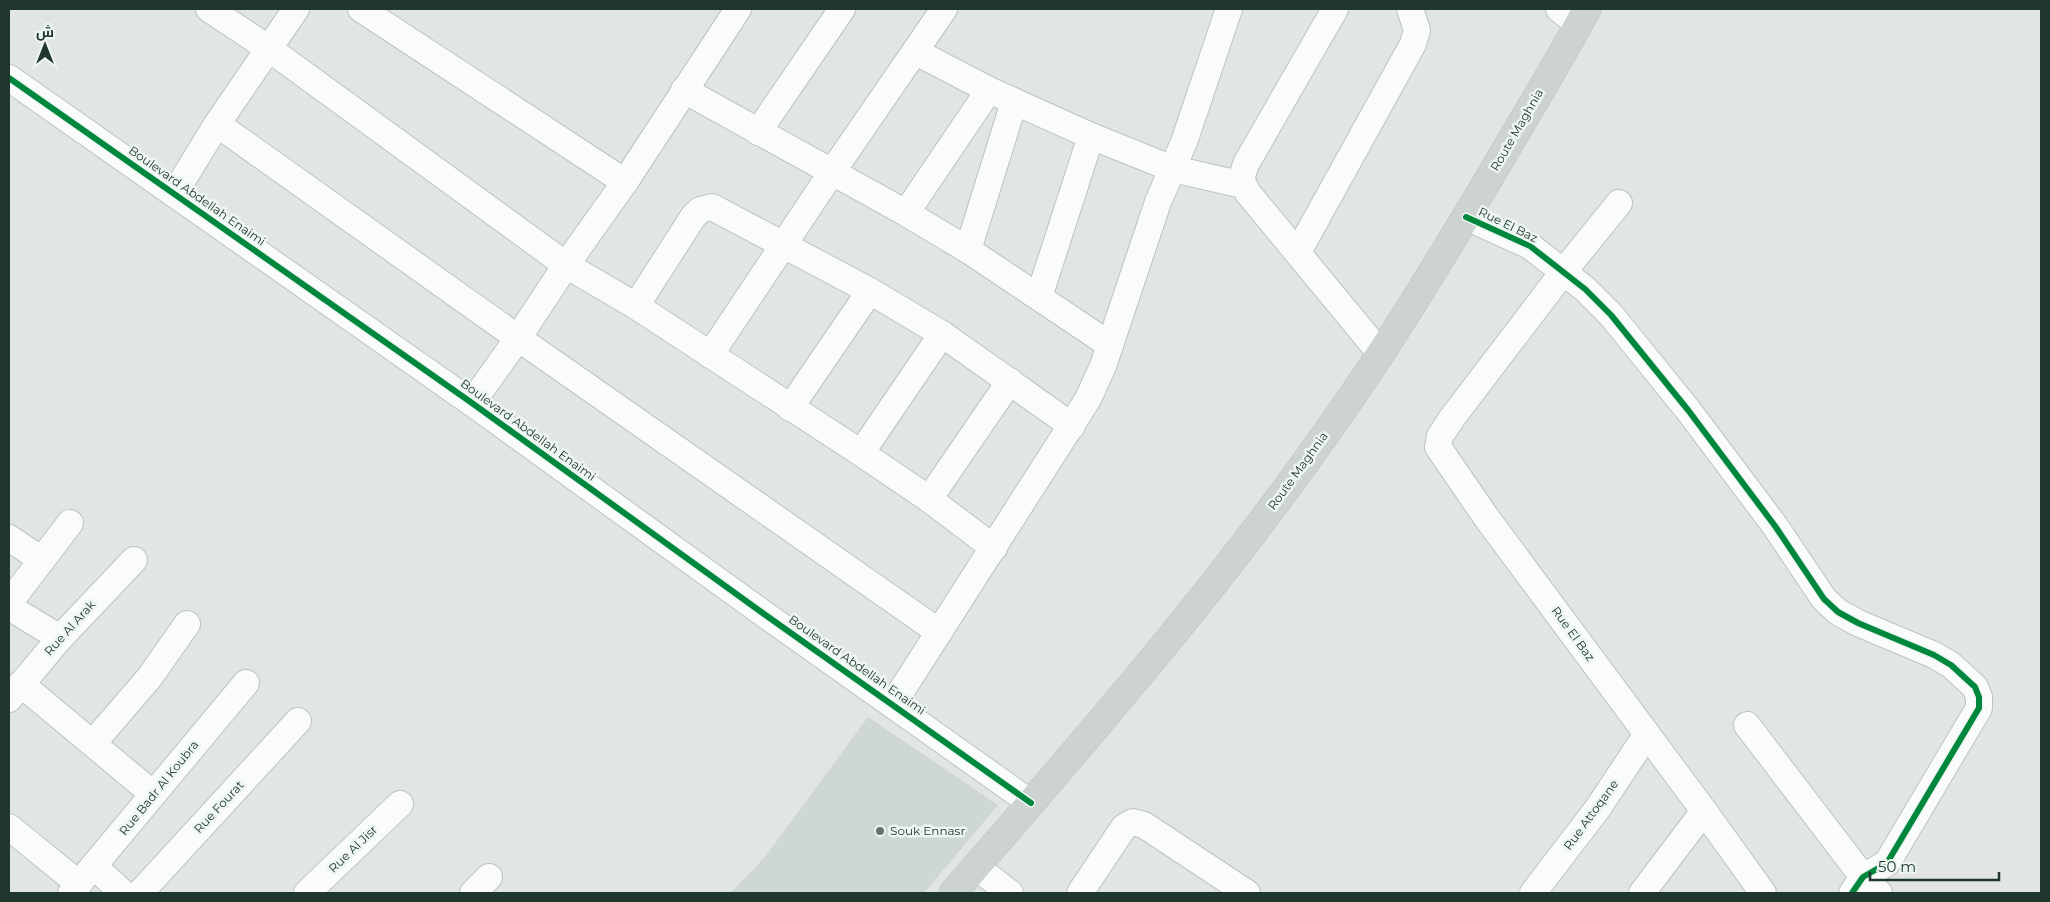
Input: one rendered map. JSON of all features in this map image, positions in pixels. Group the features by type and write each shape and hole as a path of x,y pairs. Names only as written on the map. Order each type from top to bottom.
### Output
{"main road":[{"name":"Route Maghnia","path":"954,893 1164,646 1228,565 1320,442 1381,354 1466,217 1575,14"}],"street":[{"path":"209,9 268,48 566,265 636,306 861,453 929,499 994,548"},
{"path":"174,194 216,124 296,9"},
{"path":"361,9 625,182"},
{"path":"472,403 625,182 738,9"},
{"path":"758,132 842,9"},
{"path":"710,355 832,172 916,52 943,9"},
{"path":"893,704 1088,399 1110,345 1158,202 1173,169 1200,97 1229,9"},
{"path":"1335,9 1246,164 1242,174 1243,185 1381,354"},
{"path":"1298,252 1413,44 1416,30 1410,9"},
{"path":"916,52 988,90 1091,136 1173,169 1243,185"},
{"name":"Boulevard Abdellah Enaimi","path":"9,78 472,403 764,614 1032,802"},
{"path":"684,90 906,213 968,250 1110,345"},
{"path":"906,213 988,90"},
{"path":"968,250 1014,102"},
{"path":"216,124 939,632"},
{"path":"1039,297 1091,136"},
{"path":"1619,203 1564,271 1611,314 1688,410 1775,526 1824,599 1838,612 1858,623 1934,655 1951,665 1975,687 1979,697 1979,708 1888,863 1865,888 1746,725"},
{"path":"636,306 700,210 712,207 870,291 942,334 1072,426"},
{"name":"Rue El Baz","path":"1466,217 1530,246 1564,271 1452,418 1440,436 1438,447 1486,517 1704,810 1755,890"},
{"path":"790,408 870,291"},
{"path":"861,453 942,334"},
{"path":"929,499 1010,381"},
{"path":"60,638 9,605 70,523"},
{"path":"9,538 42,560"},
{"name":"Rue Al Arak","path":"15,692 60,638 134,560"},
{"path":"93,742 149,678 187,624"},
{"name":"Rue Badr Al Koubra","path":"82,881 246,683"},
{"path":"15,692 93,742 153,794"},
{"name":"Rue Fourat","path":"140,893 298,721"},
{"name":"Rue Attoqane","path":"1533,893 1598,808 1647,734"},
{"name":"Rue Al Jisr","path":"307,893 400,804"},
{"path":"1642,893 1704,810"},
{"path":"1080,893 1124,827 1133,822 1144,825 1247,893"},
{"path":"9,827 82,881 123,893"},
{"path":"1886,893 1888,863"},
{"path":"976,868 1010,893"}],"shaded area":[{"name":"Souk Ennasr","path":"868,717 998,805 924,893 730,893 765,857"}],"cycle path":[{"path":"9,78 472,403 764,614 1031,803"},
{"path":"1466,217 1530,246 1585,289 1611,315 1688,410 1775,526 1824,599 1838,612 1858,623 1934,655 1951,665 1975,687 1979,697 1979,708 1887,863 1863,877 1852,893"}],"place":[{"name":"Souk Ennasr","path":"880,831"}]}
